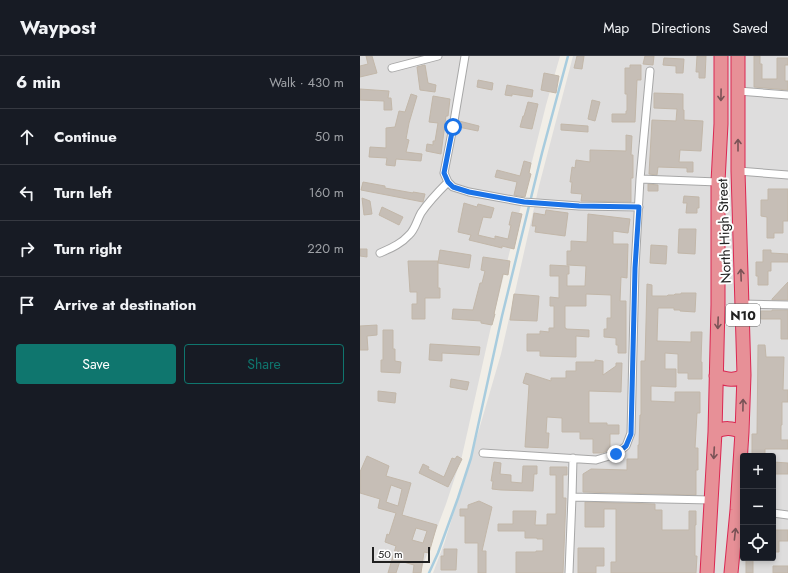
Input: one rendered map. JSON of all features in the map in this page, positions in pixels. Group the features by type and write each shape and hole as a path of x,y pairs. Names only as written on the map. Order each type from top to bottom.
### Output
{"highway":[{"name":"North High Street","path":"707,573 715,432 721,56"},
{"name":"North High Street","path":"738,56 738,171 744,375 741,489"},
{"path":"716,376 739,379 744,375"},
{"path":"715,432 720,429 728,428 742,432"},
{"name":"North High Street","path":"731,573 740,511"}],"street":[{"path":"392,68 438,56"},
{"path":"465,56 444,173 448,182 453,187 469,192 524,202 579,206 639,207"},
{"path":"483,453 596,460 616,454 626,446 631,434 635,268 640,179 650,71"},
{"path":"738,91 788,94"},
{"path":"738,171 788,175"},
{"path":"640,179 718,182"},
{"path":"380,253 396,246 411,234 425,207 433,196 448,182"},
{"path":"742,304 788,305"},
{"path":"569,573 573,458"},
{"path":"572,497 711,500"},
{"path":"776,513 788,514"}],"shaded area":[{"path":"360,56 560,56 546,105 490,331 462,456 420,573 360,573"},
{"path":"573,56 788,56 788,573 433,573 444,544 469,464 501,354 539,186"}],"building":[{"path":"366,56 372,56 377,73 360,77 360,66 368,64"},
{"path":"577,56 584,56 582,69 574,68"},
{"path":"645,56 654,56 653,65 643,64"},
{"path":"697,56 706,56 705,78 699,78 699,72 696,72"},
{"path":"754,56 760,56 760,64 762,64 762,79 777,79 777,58 788,58 788,65 785,65 785,81 788,81 788,90 754,87"},
{"path":"664,58 684,59 683,73 676,73 676,66 663,65"},
{"path":"425,65 428,83 436,85 435,92 420,90 417,67"},
{"path":"630,65 641,65 641,80 637,80 635,122 612,122 612,114 626,114 627,111 627,94 625,94 625,68 630,68"},
{"path":"544,73 559,76 556,93 541,90"},
{"path":"478,80 493,83 492,90 477,87"},
{"path":"507,85 533,90 532,97 512,94 512,96 505,95"},
{"path":"360,89 389,91 388,98 391,98 392,110 384,110 384,101 360,100"},
{"path":"654,93 683,94 684,120 703,121 701,151 680,150 679,162 693,162 693,172 687,172 687,168 658,167 657,175 649,174 652,120 676,121 677,109 654,108"},
{"path":"411,94 417,96 409,123 406,139 409,140 406,152 422,154 421,161 396,159 395,166 386,165 387,158 369,157 370,147 386,148 386,128 395,127 399,111 405,112"},
{"path":"433,96 450,99 448,116 446,116 441,154 426,151 427,144 433,145 433,141 435,141 438,123 429,122"},
{"path":"592,100 600,102 595,121 588,119"},
{"path":"528,102 538,104 532,129 520,127"},
{"path":"459,121 479,126 478,131 458,127"},
{"path":"561,124 588,126 588,132 561,130"},
{"path":"626,135 632,136 631,155 633,155 633,178 631,178 631,202 581,201 582,194 571,193 572,182 570,182 572,167 575,168 576,160 590,162 590,150 626,151"},
{"path":"524,161 531,163 529,173 531,174 525,197 514,195 517,182 495,177 497,170 520,176"},
{"path":"363,182 385,186 385,188 425,194 423,202 361,190"},
{"path":"648,184 658,185 658,191 648,191"},
{"path":"768,189 788,189 788,221 783,221 783,233 774,233 774,238 767,238 767,217 761,216 761,200 768,200"},
{"path":"684,196 699,197 699,208 697,208 697,213 686,213 687,203 683,203"},
{"path":"362,198 370,201 372,214 364,215"},
{"path":"464,203 477,207 478,204 494,208 491,218 483,217 478,235 495,239 495,236 508,239 512,212 522,214 514,249 502,246 502,248 469,240 471,235 458,232"},
{"path":"382,207 403,217 399,225 379,215"},
{"path":"546,210 568,213 565,236 535,232 536,226 532,226 534,213 545,215"},
{"path":"588,214 630,219 628,233 613,231 613,244 628,244 627,278 621,277 620,301 626,301 626,353 618,353 616,338 604,337 604,329 607,329 607,318 611,318 611,295 586,294 586,306 565,306 566,329 589,330 589,337 576,336 576,357 540,356 540,351 527,351 527,334 540,334 540,331 549,332 549,328 554,328 554,306 550,306 550,297 559,298 559,276 550,276 550,265 569,266 567,286 585,286 586,266 567,265 567,251 571,251 571,241 587,242"},
{"path":"679,229 696,229 695,254 678,253"},
{"path":"651,245 667,246 666,264 650,263"},
{"path":"360,249 367,249 367,257 360,256"},
{"path":"440,250 471,255 469,268 438,263"},
{"path":"763,250 771,250 771,253 788,254 788,262 771,262 771,271 768,271 768,285 758,285 758,276 756,276 756,262 763,262"},
{"path":"483,257 510,261 508,275 503,274 492,325 481,323 481,321 452,319 453,309 473,310 480,283 482,283 485,271 481,270"},
{"path":"408,261 438,261 438,288 440,288 440,298 425,298 425,319 412,319 412,304 417,304 417,292 410,292"},
{"path":"788,282 788,300 772,300 772,299"},
{"path":"647,284 652,285 652,296 696,293 695,312 674,310 674,308 658,308 657,341 691,342 691,332 702,332 702,379 688,379 688,373 678,373 678,354 665,353 665,369 676,369 676,387 651,386 651,401 675,402 675,392 700,392 700,413 697,413 695,448 698,448 696,495 583,492 583,474 591,469 627,470 627,459 638,459 641,415 641,361 645,361"},
{"path":"514,294 539,296 537,321 510,320"},
{"path":"788,310 788,339 781,339 781,319 761,319 761,311"},
{"path":"377,325 377,335 367,336 368,350 360,350 360,326"},
{"path":"383,330 393,330 393,349 395,349 395,361 401,362 400,373 381,372 381,360 383,360"},
{"path":"430,344 480,347 479,355 442,353 442,361 429,360"},
{"path":"758,345 765,345 766,357 784,357 783,390 788,390 788,402 782,402 781,440 788,440 788,449 765,449 765,453 752,453 752,434 757,434"},
{"path":"595,360 603,361 603,375 616,366 616,363 622,363 621,392 589,391 589,423 619,425 619,434 610,434 610,450 602,453 593,453 593,439 580,439 580,432 562,432 562,418 547,417 546,433 549,433 548,448 525,447 529,385 523,383 526,373 551,381 551,378 566,378 566,371 576,371 576,362 595,362"},
{"path":"451,379 469,382 467,390 450,387"},
{"path":"378,391 396,393 395,403 378,401"},
{"path":"367,456 389,466 386,476 411,483 402,515 437,525 429,553 424,552 421,573 413,573 414,565 400,561 396,573 388,573 396,546 385,542 387,534 389,535 396,513 378,508 380,499 360,493 360,472","holes":["391,485 402,489 398,506 386,502","416,528 427,531 423,543 412,540"]},
{"path":"457,456 462,459 448,487 419,473 423,464 429,467 428,469 444,477 452,458 455,459"},
{"path":"494,462 501,463 500,474 511,475 511,482 522,483 523,466 537,466 537,474 534,474 533,491 492,489 493,481 491,481"},
{"path":"776,462 788,463 788,474 776,474"},
{"path":"550,467 567,467 567,475 563,475 563,498 566,498 563,573 516,573 516,552 543,551 543,539 525,538 525,531 498,531 498,524 513,524 513,511 536,511 535,525 547,525 547,514 556,514 556,475 550,475"},
{"path":"479,501 492,507 482,551 486,551 486,573 478,573 478,543 465,543 465,516 460,516 460,509 468,509 468,505"},
{"path":"585,502 655,504 655,510 662,510 662,530 689,530 689,511 696,511 696,573 611,573 611,562 616,562 616,509 604,509 604,527 585,527"},
{"path":"776,530 788,530 788,541 779,541 779,552 776,552"},
{"path":"578,548 604,548 604,566 596,566 596,573 578,573"},
{"path":"444,549 457,549 456,570 441,570 441,556 444,556"},
{"path":"746,561 753,561 753,573 746,573"},
{"path":"773,566 788,566 788,573 773,573"}],"waterway":[{"path":"429,573 438,553 471,458 502,316 542,153 568,56"}],"route":[{"path":"453,127 444,173 448,182 453,187 469,192 524,202 579,206 639,207 635,268 631,434 626,446 616,454"}]}
